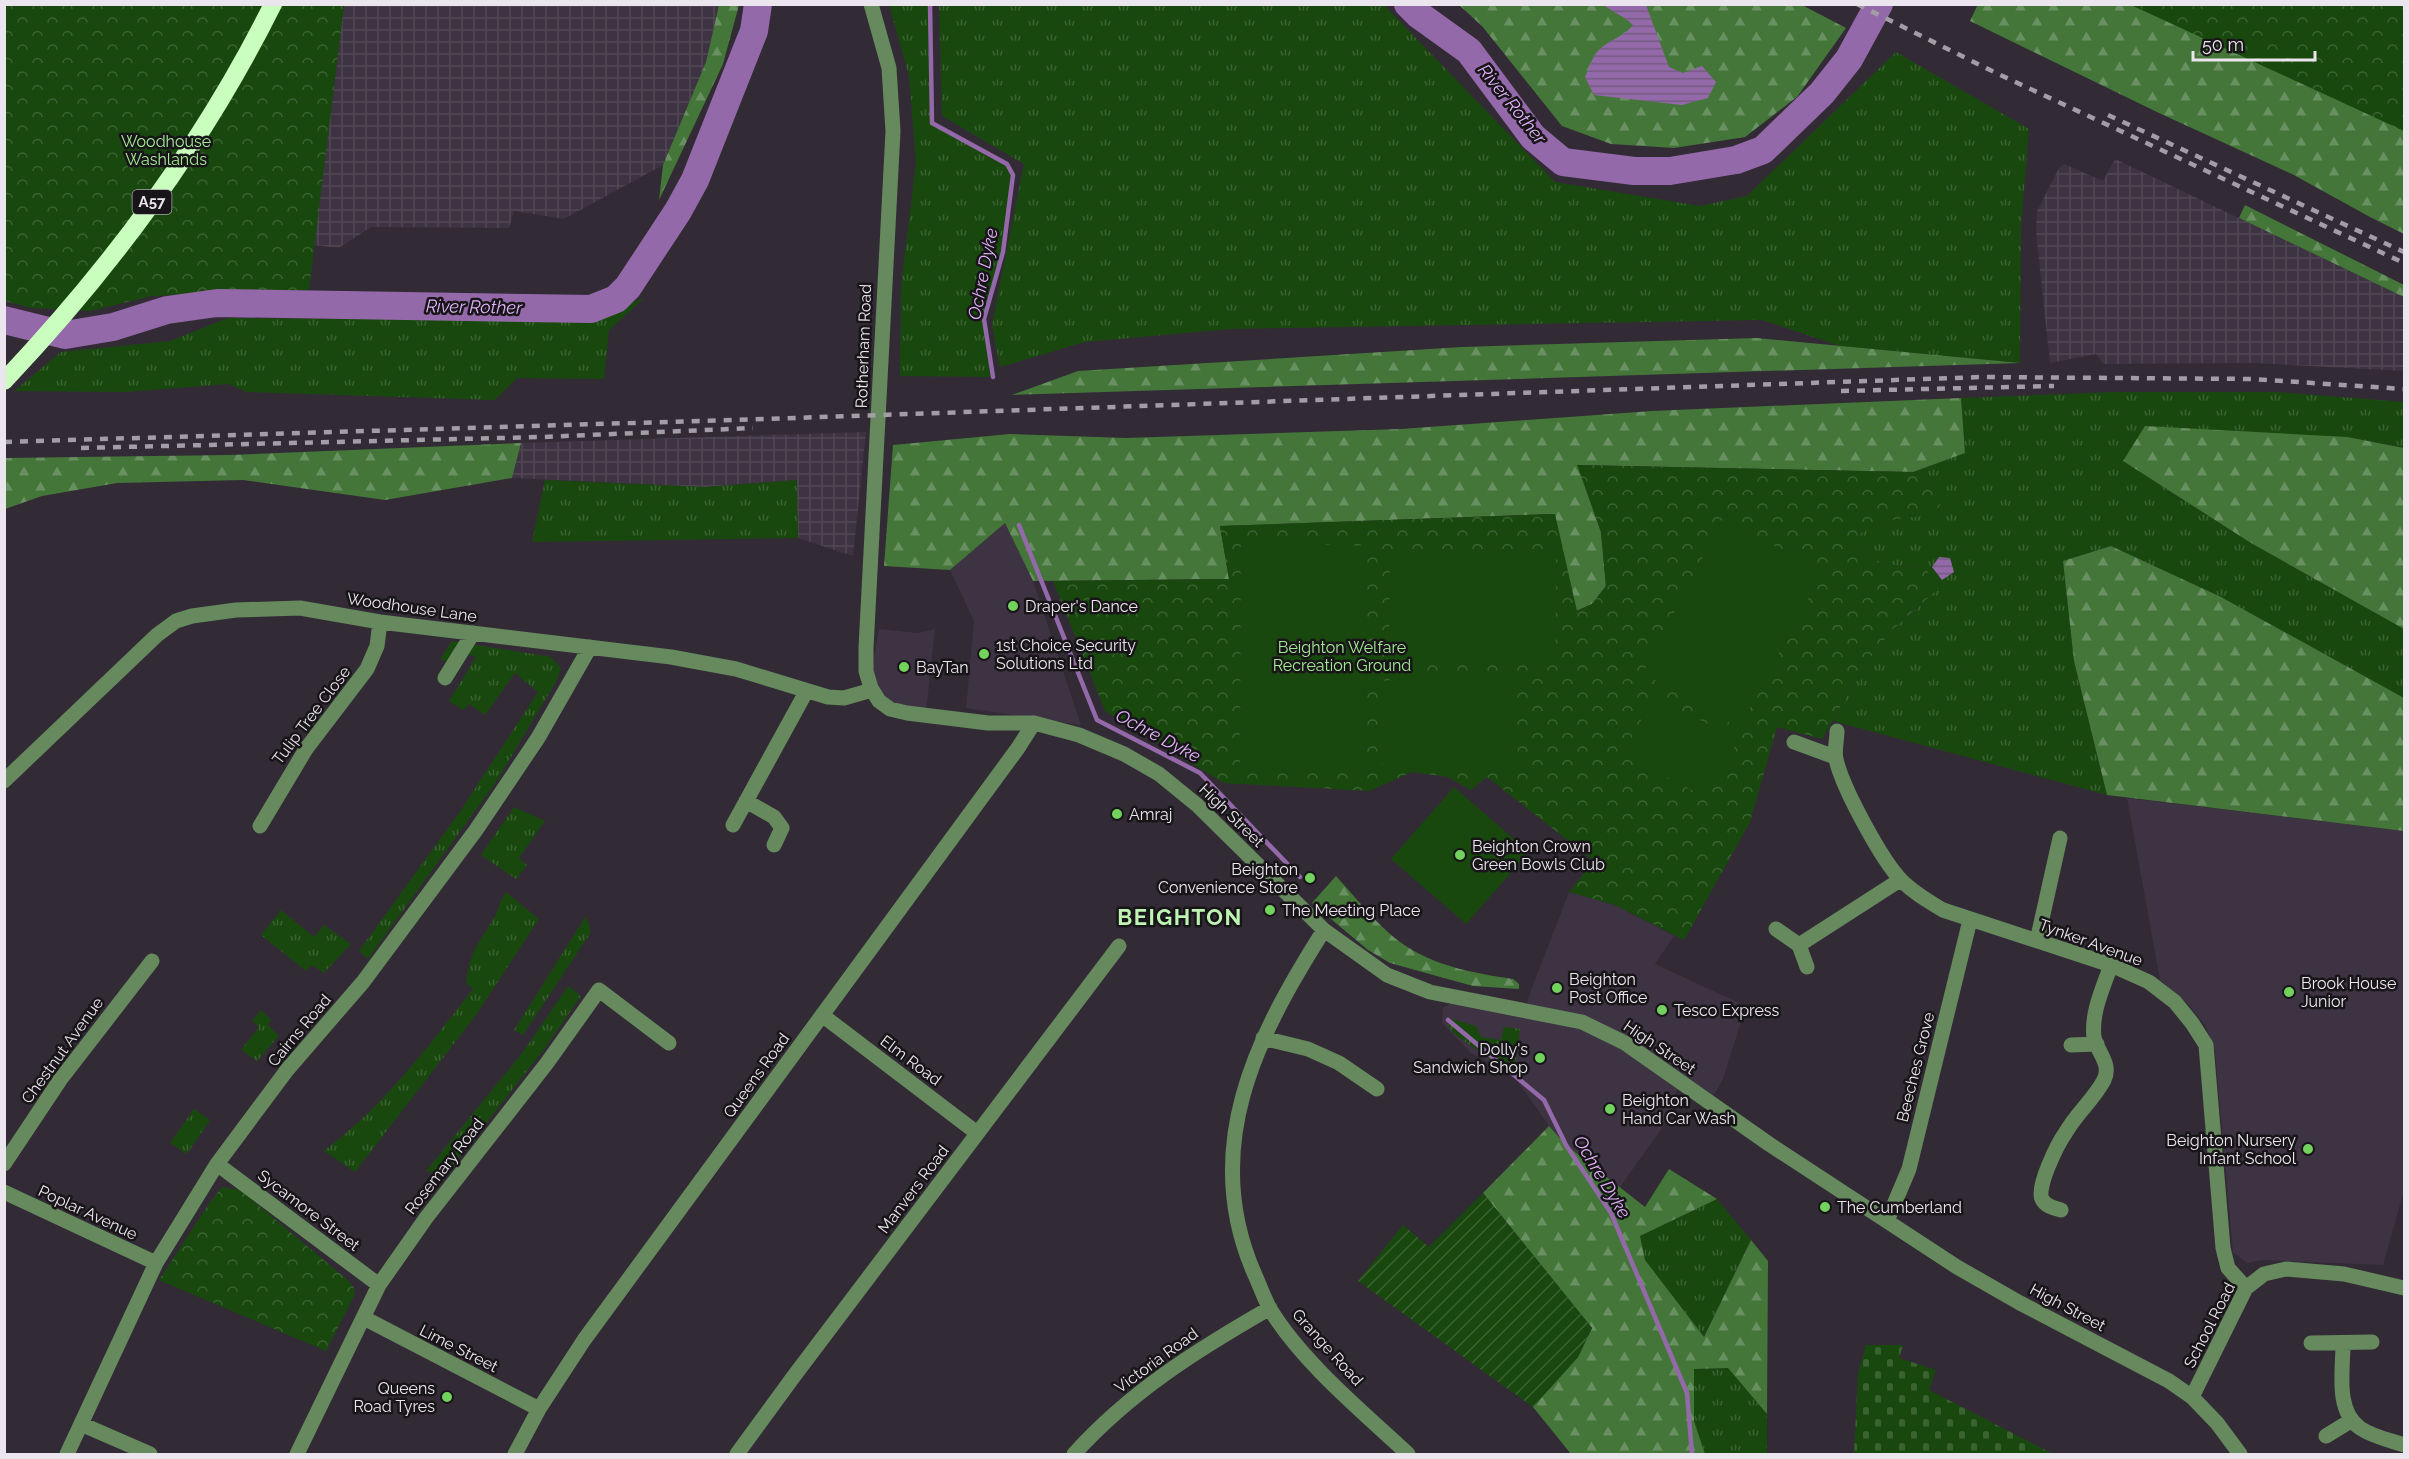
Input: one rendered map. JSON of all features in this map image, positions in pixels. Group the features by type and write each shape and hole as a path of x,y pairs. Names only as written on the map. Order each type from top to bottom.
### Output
{"highway":[{"name":"A57","path":"4,381 79,298 137,224 177,167 273,4"}],"street":[{"name":"Rotherham Road","path":"871,4 889,68 893,131 866,648 866,671 872,690"},
{"name":"Woodhouse Lane","path":"4,782 157,635 176,621 192,616 236,610 300,608 380,622 671,657 736,669 806,692 837,698 872,690"},
{"name":"Tulip Tree Close","path":"260,826 306,749 367,669 377,646 380,622"},
{"path":"445,678 474,633"},
{"name":"Cairns Road","path":"67,1455 156,1263 217,1164 287,1070 369,975 476,830 538,738 590,647"},
{"name":"High Street","path":"872,690 882,705 900,712 988,723 1034,723 1079,735 1124,754 1173,784 1324,930 1387,975 1430,992 1582,1022 1615,1038 1769,1144 1958,1267 2020,1303 2169,1381 2192,1397 2217,1423 2240,1455"},
{"path":"733,825 806,692"},
{"name":"Queens Road","path":"515,1455 539,1409 584,1340 1018,748 1034,723"},
{"name":"Tynker Avenue","path":"1837,731 1835,757 1845,785 1873,838 1900,880 1943,910 2111,965 2149,982 2175,1002 2192,1023 2206,1045 2223,1248 2228,1268 2246,1288"},
{"path":"1794,742 1835,757"},
{"path":"746,801 774,817 782,828 774,845"},
{"path":"2037,941 2060,838"},
{"path":"1799,945 1900,880"},
{"name":"Beeches Grove","path":"1887,1221 1909,1169 1970,920"},
{"path":"1776,929 1799,945 1807,967"},
{"name":"Grange Road","path":"1324,930 1300,967 1263,1038 1238,1115 1231,1160 1237,1218 1245,1247 1270,1308 1307,1355 1408,1455"},
{"name":"Manvers Road","path":"737,1455 1119,946"},
{"name":"Chestnut Avenue","path":"4,1164 60,1080 152,961"},
{"path":"2061,1210 2047,1205 2042,1200 2039,1190 2066,1132 2097,1092 2106,1076 2106,1065 2095,1039 2094,1023 2111,965"},
{"name":"Rosemary Road","path":"297,1455 379,1285 426,1218 547,1063 599,990 669,1043"},
{"name":"Elm Road","path":"822,1015 977,1133"},
{"path":"1263,1038 1308,1049 1339,1063 1377,1089"},
{"path":"2071,1046 2097,1044"},
{"name":"Sycamore Street","path":"217,1164 379,1285"},
{"name":"Poplar Avenue","path":"4,1192 156,1263"},
{"name":"School Road","path":"2192,1397 2246,1288 2264,1274 2286,1269 2344,1274 2404,1288"},
{"name":"Victoria Road","path":"1074,1455 1103,1424 1166,1371 1270,1308"},
{"name":"Lime Street","path":"363,1318 539,1409"},
{"path":"2311,1343 2372,1342"},
{"path":"2343,1344 2343,1397 2346,1410 2352,1420 2361,1429 2404,1445"},
{"path":"2326,1436 2352,1420"},
{"path":"81,1424 150,1455"}],"shaded area":[{"path":"344,5 719,5 706,62 663,165 564,219 514,211 509,228 371,227 339,248 314,245"},
{"path":"1604,5 1646,5 1669,67 1683,73 1702,66 1716,82 1708,98 1682,105 1594,95 1585,77 1594,56 1602,47 1625,33 1633,25"},
{"path":"2115,159 2404,297 2404,371 2253,363 2103,364 2096,354 2050,363 2036,232 2037,211 2059,168 2064,164 2103,181"},
{"path":"866,432 853,556 798,538 796,480 705,487 512,478 521,443"},
{"path":"1005,523 1033,581 1081,725 966,708 974,621 950,570"},
{"path":"1939,557 1950,558 1954,572 1942,580 1932,567"},
{"path":"879,629 918,633 935,629 926,712 892,705 880,693 872,668"},
{"name":"Brook House Junior","path":"2127,798 2404,831 2404,1190 2383,1265 2262,1260 2247,1263 2233,1252 2215,1052 2206,1026 2187,1003 2160,980"},
{"path":"1569,892 1615,905 1674,936 1655,964 1746,1006 1723,1079 1710,1103 1679,1082 1667,1121 1620,1187 1566,1145 1549,1126 1514,1076 1471,1053 1442,1023 1443,1008 1451,1003 1524,1015 1530,993"}],"green space":[{"path":"1978,4 2343,5 2404,41 2404,234 2292,174 2159,113 1970,21"},
{"name":"Woodhouse Washlands","path":"4,5 344,5 309,290 152,296 90,311 31,308 5,301"},
{"path":"719,5 739,5 723,64 659,200 663,165 706,62"},
{"path":"889,5 930,5 932,123 1007,164 1013,175 1003,252 984,319 993,377 900,376 901,286 916,162 909,76"},
{"path":"939,5 1384,5 1555,182 1700,206 1747,196 1896,52 2029,129 2021,226 2020,363 1840,346 1762,320 1230,329 1085,342 1000,367 992,325 1024,164 942,116"},
{"path":"1459,5 1802,5 1846,28 1797,97 1745,137 1674,148 1611,144 1562,126 1482,26"},
{"path":"2131,5 2404,5 2404,131"},
{"path":"2245,205 2404,285 2404,297 2239,218"},
{"path":"644,298 609,330 604,379 517,378 495,400 246,392 229,384 125,392 14,391 61,352 170,341 228,318 587,320"},
{"path":"1757,338 2020,363 1012,395 1078,371 1462,347"},
{"path":"2115,392 2276,392 2404,402 2404,448 2347,437 2123,461 2251,543 2404,629 2404,698 2221,597 2111,546 2063,561 2074,661 2107,795 1833,721 1866,663 1893,629 1922,604 1925,567 1889,564 1873,558 1859,547 1859,534 1872,525 1896,519 1935,486 1913,472 1965,453 1961,398"},
{"path":"1961,398 1965,453 1913,472 1578,465 1601,532 1606,586 1592,604 1576,611 1554,514 1220,526 1229,579 1033,581 1005,523 950,570 884,566 893,445 1010,434 1126,438 1401,429 1652,411"},
{"path":"2145,426 2347,437 2404,448 2404,629 2251,543 2123,461"},
{"path":"521,443 512,478 385,500 243,480 117,483 42,496 5,509 5,458 230,455"},
{"name":"Beighton Welfare Recreation Ground","path":"1577,465 1913,472 1935,486 1942,501 1934,515 1885,522 1859,534 1859,547 1866,554 1889,564 1925,567 1938,589 1893,629 1866,663 1822,739 1777,727 1750,822 1684,940 1615,905 1569,892 1594,861 1487,777 1471,790 1448,777 1412,772 1369,791 1224,783 1105,711 1053,581 1229,579 1220,526 1555,514 1577,611 1592,604 1606,586 1601,532"},
{"path":"545,480 705,487 797,480 798,538 532,542"},
{"path":"1723,518 1822,572 1739,728 1643,673"},
{"path":"1241,541 1366,546 1365,771 1240,768"},
{"path":"2111,546 2221,597 2404,698 2404,831 2107,795 2074,661 2063,561"},
{"path":"1390,553 1556,554 1555,665 1389,664"},
{"path":"452,641 551,657 561,668 557,680 496,782 368,959 359,951 459,813 538,692 515,673 485,715 469,704 463,710 449,701 476,657 465,653 458,666 440,659"},
{"path":"1515,674 1518,766 1383,770 1378,681"},
{"path":"1654,696 1738,740 1707,798 1623,754"},
{"name":"Beighton Crown Green Bowls Club","path":"1454,787 1529,852 1466,924 1391,859"},
{"path":"514,807 545,821 519,858 527,865 516,879 481,855"},
{"path":"1336,876 1366,910 1400,942 1440,963 1513,979 1519,984 1519,989 1473,986 1390,963 1368,950 1312,903"},
{"path":"506,892 539,919 476,1015 355,1172 324,1151 367,1115 386,1095 422,1054 473,989 466,983 473,955"},
{"path":"281,910 314,937 324,925 351,944 324,973 312,965 306,971 261,935"},
{"path":"586,916 591,932 523,1035 514,1030"},
{"path":"568,986 581,996 545,1048 448,1172 437,1174 426,1171 523,1052"},
{"path":"261,1010 271,1020 268,1025 279,1036 257,1061 241,1050 259,1027 252,1021"},
{"path":"1452,1019 1476,1026 1481,1037 1501,1040 1504,1027 1520,1029 1514,1076 1453,1033 1447,1024"},
{"path":"194,1109 210,1120 187,1154 170,1143"},
{"path":"1549,1126 1566,1145 1645,1207 1669,1169 1717,1199 1640,1236 1645,1260 1704,1337 1751,1240 1768,1261 1767,1414 1728,1368 1694,1369 1694,1421 1705,1454 1571,1454 1533,1407 1578,1357 1592,1328 1483,1193"},
{"path":"222,1187 240,1190 349,1281 354,1288 355,1294 326,1351 159,1280"},
{"path":"1483,1193 1592,1328 1578,1357 1533,1407 1358,1281 1403,1225 1429,1247"},
{"path":"1717,1199 1751,1240 1704,1337 1645,1260 1640,1236"},
{"path":"1866,1345 1903,1345 1899,1358 1936,1370 1929,1390 2053,1454 1854,1454 1858,1373"},
{"path":"1728,1368 1767,1414 1767,1454 1705,1454 1694,1421 1694,1369"}],"waterway":[{"name":"River Rother","path":"4,320 65,335 113,327 167,310 217,303 591,309 616,299 628,287 678,211 695,180 754,31 758,4"},
{"name":"Ochre Dyke","path":"930,4 932,123 1007,164 1013,175 1003,252 984,319 993,377"},
{"name":"River Rother","path":"1408,4 1419,15 1469,51 1533,137 1563,162 1634,171 1670,171 1736,160 1763,150 1822,93 1849,59 1879,4"},
{"name":"Ochre Dyke","path":"1019,525 1097,720 1200,773 1300,877"},
{"name":"Ochre Dyke","path":"1448,1020 1544,1100 1566,1145 1611,1213 1687,1393 1692,1454"}],"railway":[{"path":"1857,4 1994,72 2404,263"},
{"path":"2108,115 2404,252"},
{"path":"4,442 764,419 1982,377 2252,379 2404,389"},
{"path":"1841,391 2054,386"},
{"path":"81,448 542,437 753,428"}],"place":[{"name":"Draper's Dance","path":"1013,606"},
{"name":"1st Choice Security Solutions Ltd","path":"984,654"},
{"name":"BayTan","path":"904,667"},
{"name":"Amraj","path":"1117,814"},
{"name":"Beighton Crown Green Bowls Club","path":"1460,855"},
{"name":"Beighton Convenience Store","path":"1310,878"},
{"name":"The Meeting Place","path":"1270,910"},
{"name":"Beighton Post Office","path":"1557,988"},
{"name":"Brook House Junior","path":"2289,992"},
{"name":"Tesco Express","path":"1662,1010"},
{"name":"Dolly's Sandwich Shop","path":"1540,1058"},
{"name":"Beighton Hand Car Wash","path":"1610,1109"},
{"name":"Beighton Nursery Infant School","path":"2308,1149"},
{"name":"The Cumberland","path":"1825,1207"},
{"name":"Queens Road Tyres","path":"447,1397"}],"district":[{"name":"BEIGHTON","path":"1180,917"}]}
